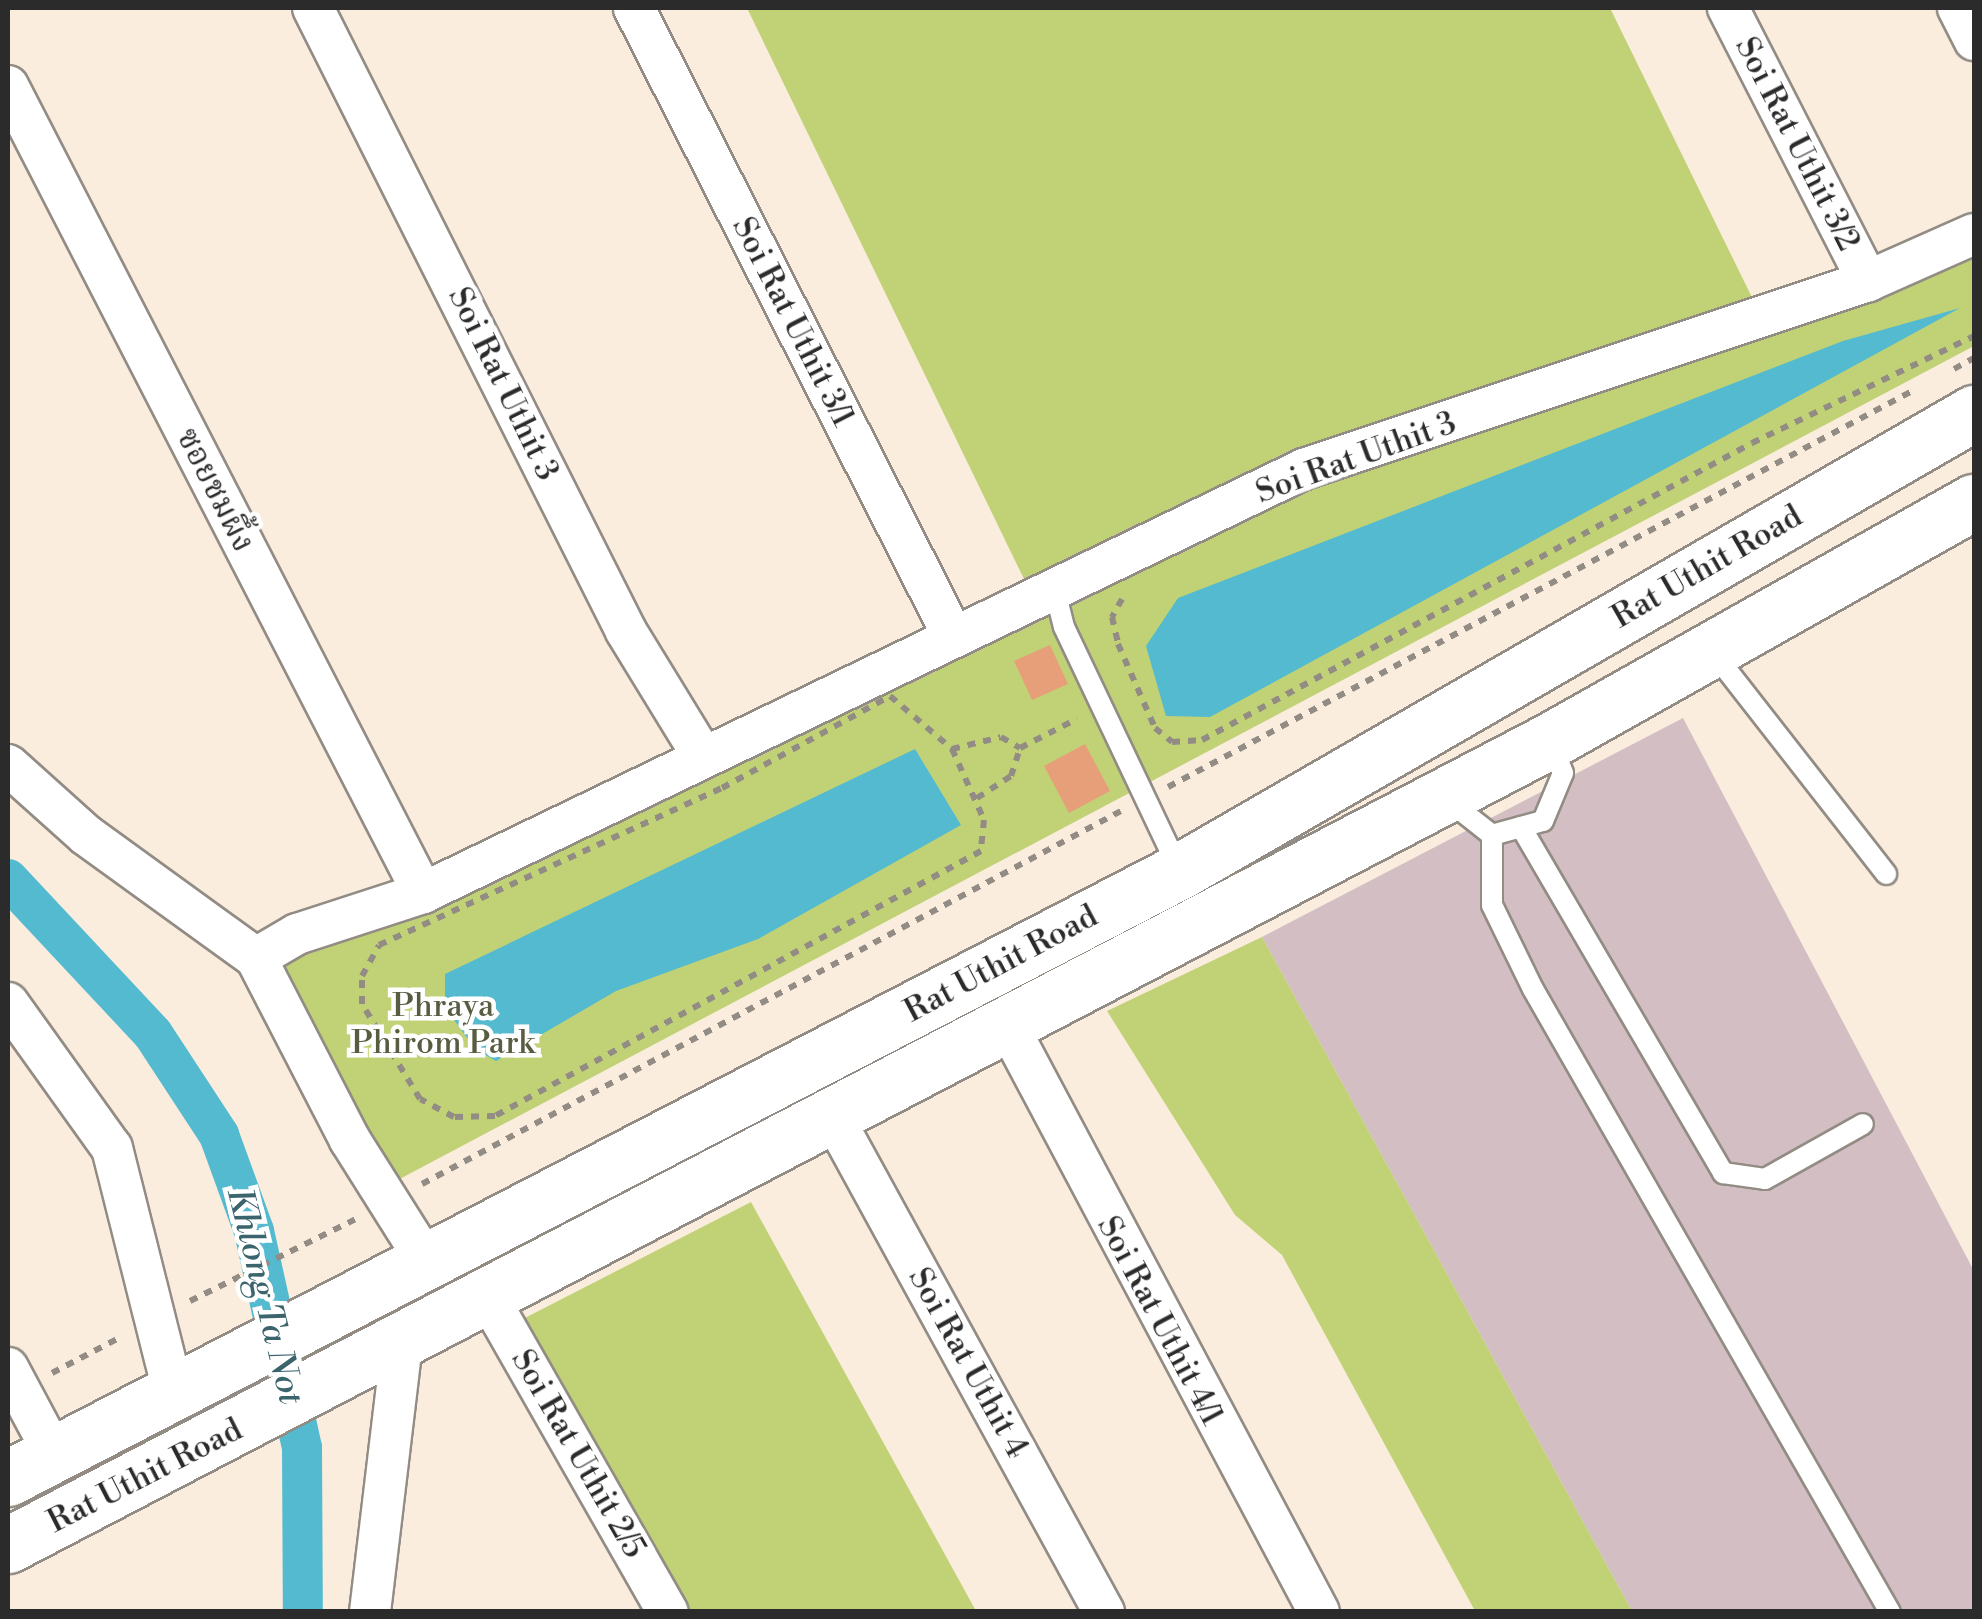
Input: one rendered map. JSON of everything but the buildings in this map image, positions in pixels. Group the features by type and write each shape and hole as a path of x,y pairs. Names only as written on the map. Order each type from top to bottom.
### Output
{"main road":[{"name":"Rat Uthit Road","path":"31,1466 428,1264 1180,870 1974,413"},
{"name":"Rat Uthit Road","path":"8,1545 388,1352 1551,740 1974,502"}],"street":[{"name":"Soi Rat Uthit 3","path":"312,8 626,631 702,755"},
{"name":"Soi Rat Uthit 3/1","path":"634,8 953,636"},
{"name":"Soi Rat Uthit 3/2","path":"1728,8 1868,280"},
{"path":"1958,8 1974,40"},
{"name":"ซอยชมผึ้ง","path":"8,86 424,894"},
{"name":"Soi Rat Uthit 3","path":"256,958 297,934 424,894 702,755 1304,470 1868,280 1974,234"},
{"path":"8,765 86,835 256,958 350,1140 428,1264"},
{"path":"8,1003 112,1148 158,1318 197,1382"},
{"name":"Soi Rat Uthit 4/1","path":"1008,1026 1319,1612"},
{"name":"Soi Rat Uthit 4","path":"832,1115 1104,1612"},
{"name":"Soi Rat Uthit 2/5","path":"488,1297 668,1612"},
{"path":"370,1612 388,1352"},
{"path":"14,1379 31,1466"}],"lane":[{"path":"1054,587 1102,706 1180,870"},
{"path":"1711,650 1886,874"},
{"path":"1492,835 1543,821 1558,798 1563,773 1551,740"},
{"path":"1444,796 1492,835"},
{"path":"1521,827 1723,1172 1765,1179 1862,1124"},
{"path":"1492,835 1492,904 1533,989 1890,1612"}],"path":[{"path":"1140,588 1112,617 1138,688 1172,742 1202,740 1736,451 1974,336"},
{"path":"977,798 1011,776 1020,748 1138,688"},
{"path":"876,698 910,706 952,748 977,798 980,851 495,1116 454,1118 420,1099 362,1004 362,976 379,946 722,788 876,698"},
{"path":"952,748 1001,737 1020,748"},
{"path":"14,1379 158,1318 320,1238"}],"shaded area":[{"path":"1683,718 1974,1271 1974,1611 1632,1611 1262,937"}],"green space":[{"name":"Phraya Phirom Park","path":"747,8 1610,8 1767,328 1974,244 1974,346 394,1182 283,972 287,955 1039,610"},
{"path":"1262,937 1632,1611 1475,1611 1282,1255 1235,1215 1107,1011"},
{"path":"751,1202 976,1611 677,1611 517,1322"}],"water":[{"path":"1960,308 1210,717 1166,716 1146,646 1178,598 1843,341"},
{"path":"915,749 961,825 758,939 616,991 496,1061 475,1049 445,1007 445,974"}],"waterway":[{"name":"Khlong Ta Not","path":"8,879 153,1034 219,1135 254,1231 302,1448 303,1612"}]}
